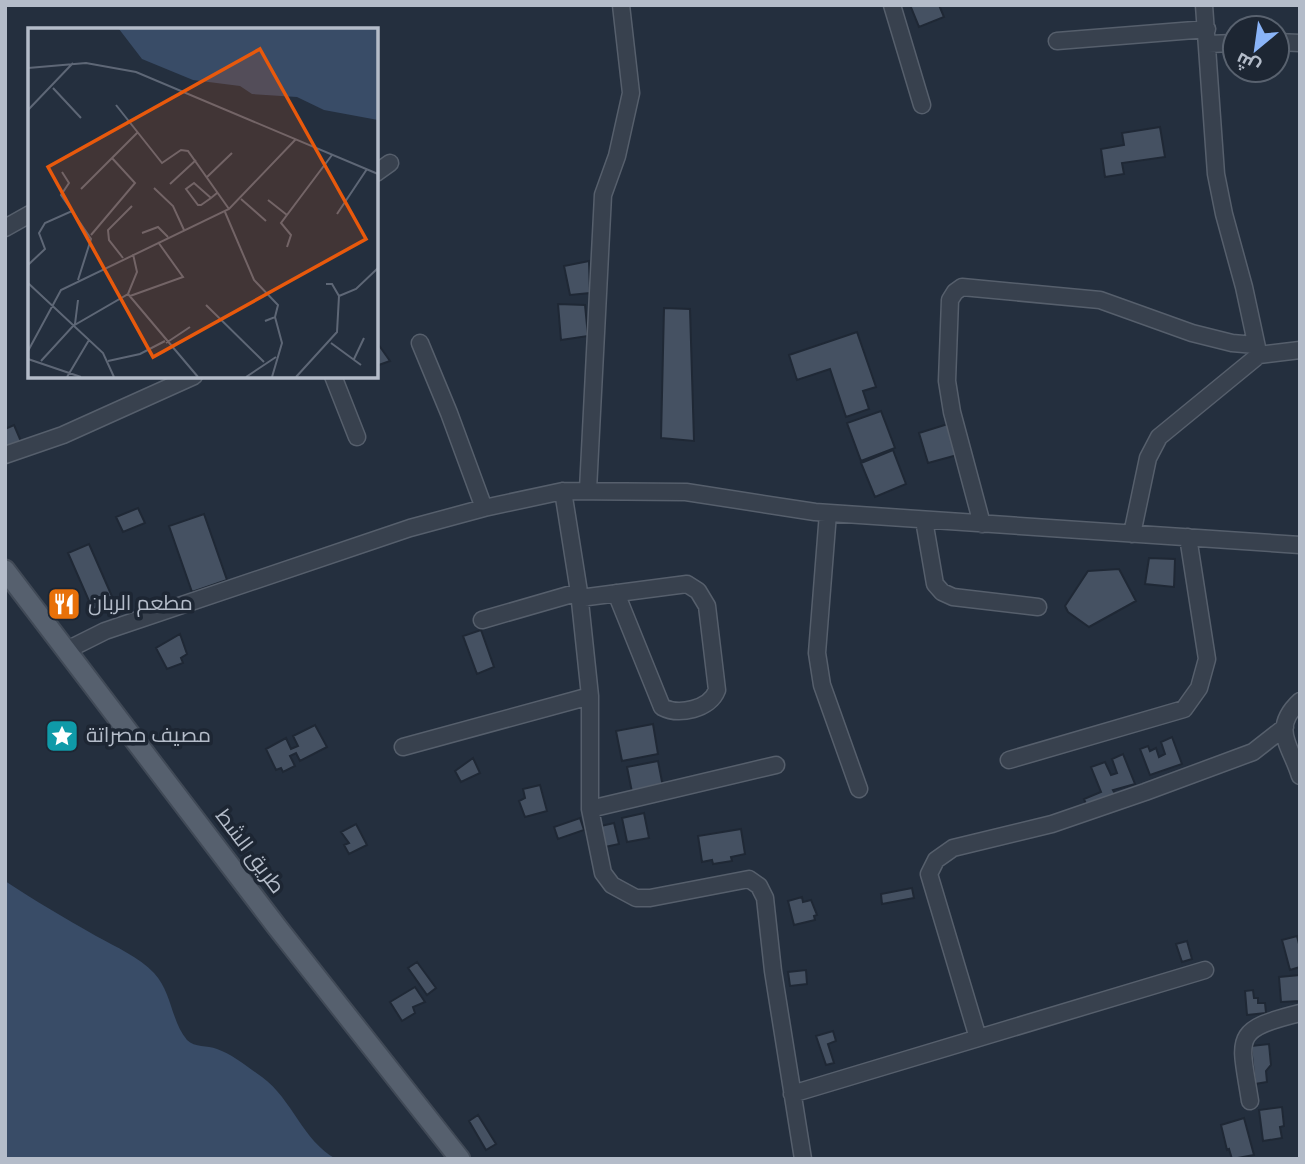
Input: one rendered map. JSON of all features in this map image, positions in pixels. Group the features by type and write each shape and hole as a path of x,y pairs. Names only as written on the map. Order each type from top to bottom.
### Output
{"main road":[{"name":"طريق الشط","path":"5,570 277,927 460,1159"}],"street":[{"path":"588,490 598,250 603,195 617,156 631,93 621,5"},
{"path":"892,5 922,105"},
{"path":"1204,5 1216,174 1257,350"},
{"path":"1057,41 1207,36 1221,40"},
{"path":"378,172 390,163"},
{"path":"5,228 28,215"},
{"path":"982,524 947,381 950,300 955,292 962,288 1100,300 1192,333 1257,350 1300,350"},
{"path":"420,343 484,508"},
{"path":"1132,534 1148,458 1159,437 1257,350"},
{"path":"5,455 63,435 190,378"},
{"path":"334,378 357,437"},
{"path":"564,491 590,696 590,808 603,873 612,885 636,898 650,898 749,879 759,886 765,898 803,1159"},
{"path":"67,650 105,631 410,528 484,508 564,491 686,492 828,513 1300,545"},
{"path":"828,513 817,653 822,685 859,789"},
{"path":"924,520 935,584 942,592 954,597 1038,607"},
{"path":"1009,760 1184,709 1199,688 1207,659 1188,537"},
{"path":"482,620 579,595 687,584 698,591 707,606 717,690 713,699 705,705 674,711 662,707 617,593"},
{"path":"403,747 590,696"},
{"path":"1300,701 1290,710 1284,742 1300,776"},
{"path":"978,1038 929,874 936,860 953,848 1052,824 1253,752 1285,727"},
{"path":"590,808 776,765"},
{"path":"792,1094 1205,970"},
{"path":"1250,1101 1242,1049 1249,1031 1268,1021 1300,1013"}],"water":[{"path":"5,881 148,967 165,989 187,1040 223,1051 262,1077 282,1097 314,1141 336,1159 5,1159"}],"building":[{"path":"910,5 939,5 944,17 919,27"},
{"path":"1160,127 1165,157 1122,163 1124,174 1105,177 1101,149 1124,145 1122,133"},
{"path":"589,261 590,293 570,295 564,266"},
{"path":"558,304 585,305 588,336 561,340"},
{"path":"664,308 690,309 694,441 661,438"},
{"path":"857,332 876,387 863,391 869,409 846,417 830,369 797,380 789,355"},
{"path":"378,344 390,361 378,365"},
{"path":"881,411 895,448 861,461 847,423"},
{"path":"951,423 961,454 928,463 919,433"},
{"path":"14,425 23,446 5,453 5,429"},
{"path":"893,450 906,484 875,497 861,463"},
{"path":"138,508 145,523 123,532 116,517"},
{"path":"204,514 227,580 192,592 169,526"},
{"path":"89,544 114,601 93,610 68,553"},
{"path":"1149,558 1175,559 1174,587 1145,584"},
{"path":"1119,569 1136,601 1089,627 1068,612 1065,606 1088,571"},
{"path":"481,630 494,667 477,674 463,636"},
{"path":"180,634 187,654 181,658 183,663 167,669 156,648"},
{"path":"653,724 658,754 622,761 616,731"},
{"path":"315,725 327,747 300,761 296,753 290,756 295,766 283,772 281,768 276,770 266,749 286,738 291,749 298,746 293,736"},
{"path":"1172,737 1182,764 1150,775 1140,749 1148,746 1150,751 1156,748 1159,757 1165,754 1161,742"},
{"path":"1123,754 1135,784 1113,790 1117,797 1088,809 1084,799 1101,792 1091,767 1105,762 1111,775 1117,773 1112,759"},
{"path":"473,758 480,773 461,782 455,771"},
{"path":"658,761 663,787 632,792 627,767"},
{"path":"540,785 547,811 525,817 519,801 525,798 523,789"},
{"path":"644,813 649,838 627,842 622,818"},
{"path":"580,818 584,830 558,839 554,827"},
{"path":"614,823 619,844 605,847 601,826"},
{"path":"356,824 367,845 349,854 344,845 349,843 341,832"},
{"path":"741,829 745,854 731,857 732,861 713,864 712,860 702,862 698,836"},
{"path":"912,888 914,898 882,904 881,894"},
{"path":"802,897 803,902 811,900 817,915 814,916 815,920 794,925 788,901"},
{"path":"1297,936 1300,967 1290,970 1282,940"},
{"path":"1187,941 1192,959 1182,962 1176,944"},
{"path":"417,962 436,988 427,995 408,968"},
{"path":"806,970 807,984 790,986 788,972"},
{"path":"1300,975 1300,1001 1281,1002 1279,977"},
{"path":"415,987 425,1002 413,1007 415,1013 402,1021 390,1002"},
{"path":"1253,990 1258,1003 1265,1003 1266,1013 1247,1015 1245,991"},
{"path":"833,1031 836,1041 828,1044 834,1063 826,1065 816,1036"},
{"path":"1269,1044 1271,1065 1266,1071 1267,1082 1255,1084 1251,1046"},
{"path":"1282,1107 1282,1138 1263,1141 1259,1110"},
{"path":"478,1115 496,1144 486,1150 469,1121"},
{"path":"1244,1118 1254,1155 1232,1159 1221,1125"}],"place":[{"name":"مطعم الربان","path":"64,604"},
{"name":"مصيف مصراتة","path":"62,736"}]}
